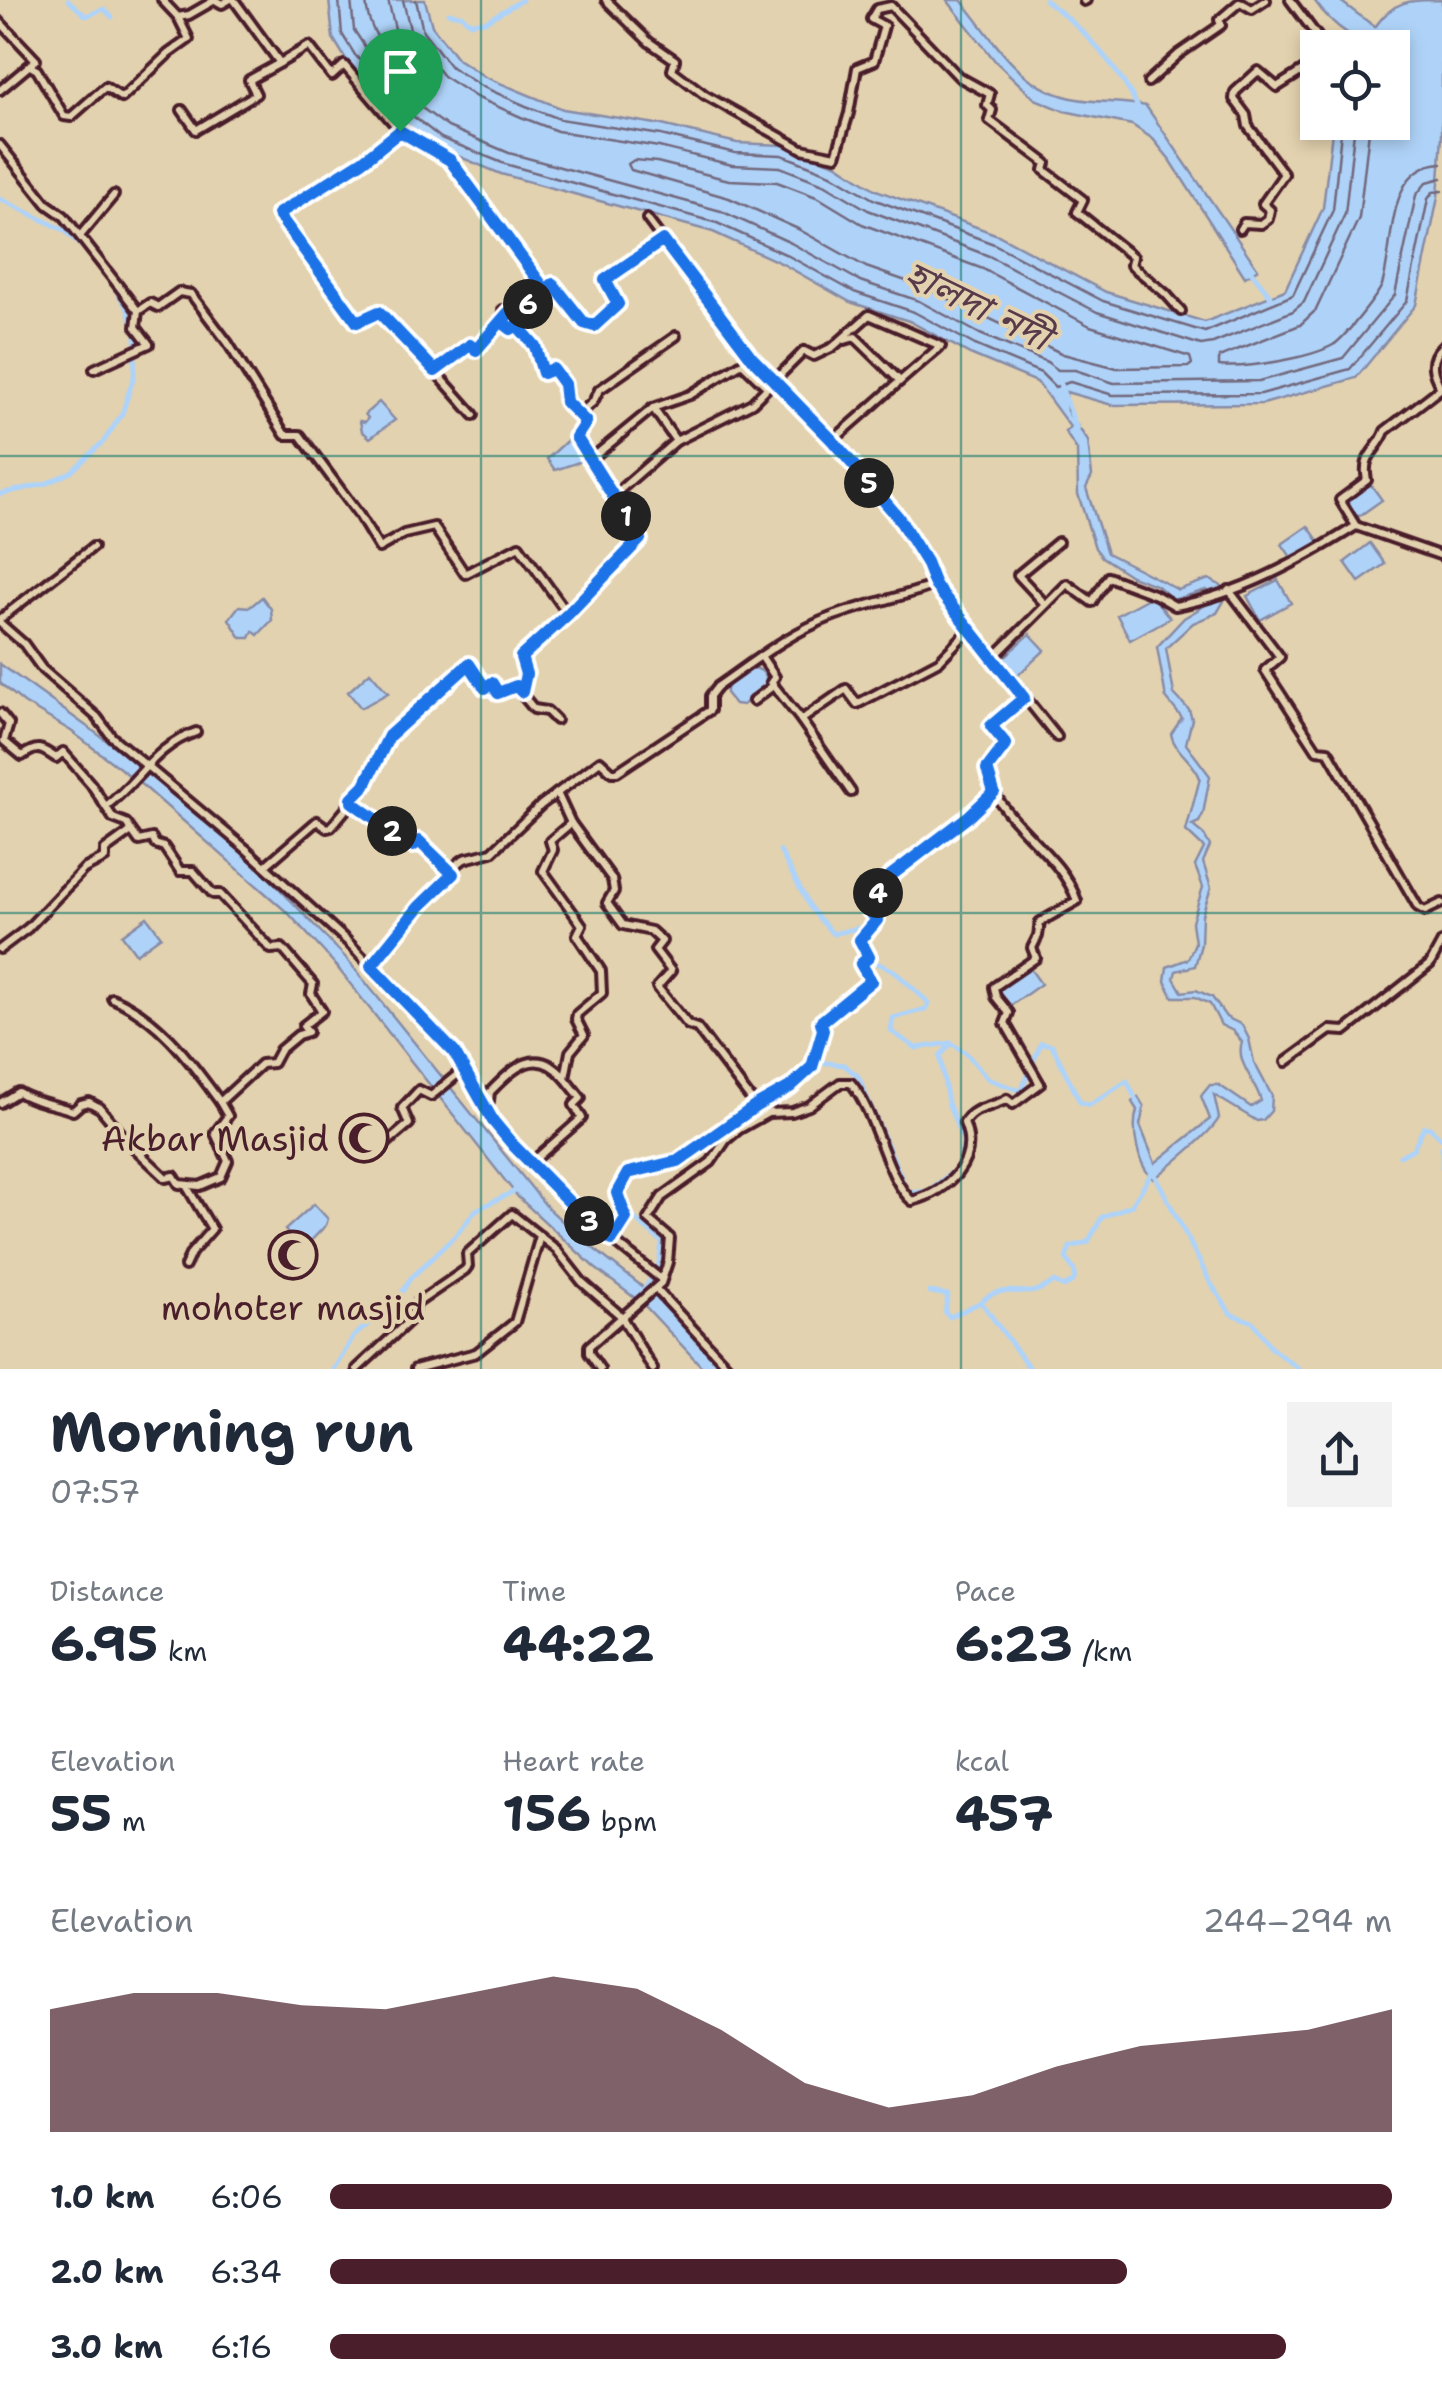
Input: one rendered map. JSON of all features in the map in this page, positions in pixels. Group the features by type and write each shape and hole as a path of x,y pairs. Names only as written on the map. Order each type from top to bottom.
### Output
{"street":[{"path":"30,66 37,70 64,116 71,117 105,87 122,98 168,54 190,39 178,17 162,0"},
{"path":"178,17 215,0 222,4 232,0 280,64"},
{"path":"606,0 675,60 672,70 704,94 802,149 836,156 857,68 874,62 884,26 871,19 877,9 891,6 959,77 990,94 989,120 1046,163 1044,170 1083,200 1077,212 1133,256 1131,265 1181,311"},
{"path":"1148,82 1221,25 1218,20 1240,2 1252,8 1266,0"},
{"path":"1290,0 1312,30"},
{"path":"0,22 36,60 0,90"},
{"path":"182,110 196,130 256,94 250,80 309,46 332,76 344,65 400,131 450,160 546,291"},
{"path":"1240,230 1244,223 1262,224 1268,219 1270,210 1263,204 1284,174 1248,126 1246,115 1234,99 1235,92 1258,71 1277,87 1300,72"},
{"path":"400,131 364,160 278,214 357,322 379,312 474,415"},
{"path":"0,145 47,204 64,216 138,311 136,327 149,344 94,369"},
{"path":"80,236 114,195"},
{"path":"646,219 752,358 832,440 898,517 926,562 935,585 968,631 1056,737"},
{"path":"435,371 470,345 476,350 521,298 528,304 553,284 584,323 594,326 618,304 605,280 663,240"},
{"path":"138,311 150,303 158,307 179,292 190,294 228,344 285,435 300,435 360,515 379,548 404,534 434,528 465,574 519,546 568,614"},
{"path":"614,495 676,442 742,410 804,351 814,356 841,340 868,315 941,346 832,440"},
{"path":"502,322 511,329 517,325 535,346 543,373 553,369 564,384 566,402 586,422 576,437 640,539 521,657 526,674 522,692"},
{"path":"580,414 594,402 600,390 676,336"},
{"path":"841,340 855,337 900,380"},
{"path":"1442,346 1434,355 1432,374 1441,388 1385,431 1364,468 1367,480 1340,500 1356,526 1442,556"},
{"path":"592,459 653,408 690,396 742,363 766,386"},
{"path":"653,408 676,442"},
{"path":"992,660 1044,603 1067,584 1092,602 1108,577 1174,606 1200,602 1284,570 1356,526"},
{"path":"1044,603 1018,576 1058,542"},
{"path":"94,548 0,621 42,669 112,736 265,866 371,966 438,1034 464,1069 498,1128 530,1163 612,1240 660,1277"},
{"path":"451,869 464,859 492,852 600,761 615,772 676,734 710,710 710,696 717,687 761,656 828,618 935,585"},
{"path":"1228,589 1280,657 1265,670 1318,750 1328,751 1339,766 1351,795 1418,907 1425,911 1442,903"},
{"path":"801,720 846,689 857,704 938,661 968,631"},
{"path":"761,656 775,677 771,682 851,792"},
{"path":"265,866 317,820 331,827 365,785 389,736 469,664 485,688 492,683 498,693 516,686 534,710 547,711 556,720"},
{"path":"753,700 774,685"},
{"path":"600,1369 588,1353 589,1346 654,1291 668,1262 670,1238 648,1220 659,1200 711,1162 726,1140 768,1113 792,1112 808,1106 840,1083 850,1082 899,1186 912,1201 927,1195 965,1166 970,1150 966,1118 982,1107 993,1107 1008,1099 1013,1104 1040,1084 1004,1023 1009,1013 996,997 994,986 1036,958 1032,948 1040,922 1077,901 1066,878 1004,807 994,792 987,769 1006,744 991,726 1024,698"},
{"path":"0,713 9,724 2,743 22,756 35,747 56,758 63,752 114,818 126,823 139,841 152,838 164,847 180,871 193,870 259,938 271,948 282,948 314,988 310,994 322,1011 303,1026 308,1032 294,1038 273,1062 261,1064 220,1102"},
{"path":"106,806 167,745 196,732"},
{"path":"612,1240 626,1218 617,1193 628,1173 678,1161 811,1070 823,1030 821,1022 871,981 861,964 869,957 860,940 877,920 868,909 880,888 994,792"},
{"path":"558,793 570,823 612,879 614,891 606,902 622,925 651,931 662,942 655,950 670,970 657,987 688,1025 697,1028 756,1106"},
{"path":"352,802 413,846 419,841 453,874 419,907 371,966"},
{"path":"565,1078 570,1052 584,1035 577,1014 602,992 597,962 577,935 582,924 543,871 553,850 550,842 570,823"},
{"path":"0,950 28,928 84,869 105,858 106,850 130,832"},
{"path":"1286,1062 1330,1030 1345,1031 1430,964 1442,942"},
{"path":"0,1103 18,1092 32,1101 49,1101 74,1111 89,1102 100,1108 166,1178 174,1176 179,1184 187,1186 220,1177 228,1161 216,1132 228,1116 220,1102 157,1026 133,1007 112,998"},
{"path":"485,1107 490,1092 506,1074 526,1062 554,1067 565,1078 581,1098 574,1105 582,1118 530,1163"},
{"path":"382,1146 410,1122 403,1106 421,1089 431,1096 464,1069"},
{"path":"185,1266 212,1228 187,1186"},
{"path":"357,1369 409,1321 417,1303 465,1270 466,1255 509,1214 556,1249 582,1282 621,1316 653,1369"},
{"path":"415,1369 476,1353 515,1322 540,1236"},
{"path":"654,1291 730,1369"}],"water":[{"name":"হালদা নদী","path":"329,0 425,0 432,26 458,59 485,77 563,109 662,125 737,143 783,145 836,164 876,190 998,235 1106,292 1205,322 1285,290 1323,208 1331,140 1410,140 1410,30 1344,30 1314,0 1339,0 1375,27 1389,11 1403,3 1442,0 1438,197 1416,305 1356,378 1263,404 1112,405 1066,392 1067,411 1088,441 1092,476 1086,488 1107,553 1178,590 1209,579 1223,587 1224,601 1217,613 1193,623 1166,648 1174,694 1192,719 1186,744 1210,776 1203,814 1192,825 1210,846 1203,862 1211,888 1202,915 1195,966 1176,971 1174,978 1182,992 1196,990 1212,997 1226,1017 1242,1025 1254,1062 1272,1096 1271,1111 1263,1120 1257,1121 1214,1095 1219,1118 1154,1179 1137,1148 1137,1110 1132,1102 1138,1097 1144,1107 1140,1125 1155,1163 1210,1119 1201,1096 1210,1085 1219,1085 1251,1107 1261,1101 1241,1057 1242,1042 1221,1025 1210,1004 1195,997 1173,997 1165,981 1167,967 1188,959 1195,943 1192,922 1203,887 1195,866 1204,848 1186,831 1200,778 1171,734 1182,718 1166,698 1157,647 1184,618 1214,600 1206,590 1173,600 1158,586 1131,576 1102,557 1095,548 1078,494 1077,450 1065,432 1070,427 1037,382 970,354 909,321 850,302 781,263 713,232 501,174 436,147 407,125 347,61 333,38"},
{"path":"947,0 961,0 1010,61 1039,85 1077,99 1146,106 1258,269 1245,277 1153,139 1132,125 1064,111 1035,99 996,62"},
{"path":"379,402 395,420 370,438 362,431 360,421 365,422 365,414"},
{"path":"572,436 588,459 555,470 547,459"},
{"path":"1369,482 1382,500 1358,517 1345,499"},
{"path":"1308,526 1319,542 1293,560 1282,544"},
{"path":"1370,543 1385,564 1359,582 1345,562"},
{"path":"1278,580 1291,603 1260,620 1247,596"},
{"path":"1152,596 1170,618 1130,640 1117,615"},
{"path":"262,597 271,609 272,620 258,635 253,631 250,638 241,638 229,619 239,606 250,607"},
{"path":"1030,634 1045,650 1016,677 1001,660"},
{"path":"0,664 160,779 269,878 346,958 547,1207 672,1310 724,1369 704,1369 644,1305 595,1268 518,1197 333,962 289,914 147,789 0,683"},
{"path":"753,667 762,671 770,683 743,705 735,704 726,693 726,686"},
{"path":"370,672 388,693 361,708 348,692"},
{"path":"147,917 161,936 136,954 122,935"},
{"path":"1029,967 1041,984 1010,1006 998,990"},
{"path":"314,1204 328,1219 302,1250 285,1230"}],"waterway":[{"path":"68,0 86,16 104,9 112,17"},
{"path":"448,13 461,15 470,23 486,21 522,0"},
{"path":"1045,0 1099,50 1140,111"},
{"path":"0,199 64,230 90,254"},
{"path":"1249,269 1273,299"},
{"path":"0,494 45,484 71,472 104,441 122,414 134,376 136,334 127,308 106,274"},
{"path":"1060,384 1077,429"},
{"path":"780,851 811,909 833,934 858,928 856,941 863,957 893,970 929,1003 926,1009 893,1018 891,1031 916,1048 951,1043 966,1053 988,1079 1021,1091 1041,1043 1052,1045 1080,1102 1090,1105 1127,1081 1137,1102"},
{"path":"702,1149 784,1097 820,1062 844,1065 858,1076 908,1193 928,1191 960,1166 963,1141 948,1103 940,1056 949,1046"},
{"path":"1400,1156 1413,1149 1424,1127 1442,1139"},
{"path":"1442,1147 1442,1167"},
{"path":"643,1290 658,1269 662,1242 622,1208 622,1186 638,1174 689,1157"},
{"path":"1030,1369 981,1302 998,1292 1033,1292 1054,1282 1064,1287 1074,1280 1075,1272 1066,1258 1070,1247 1088,1242 1102,1217 1132,1205 1153,1171 1210,1282 1231,1314 1253,1322 1271,1348 1299,1369"},
{"path":"334,1369 354,1336 397,1300 410,1279 476,1210 519,1189"},
{"path":"930,1292 948,1295 945,1312 950,1317 981,1302"}],"place":[{"name":"Akbar Masjid","path":"364,1138"},
{"name":"mohoter masjid","path":"293,1255"}],"route":[{"path":"400,131 364,160 278,214 357,322 379,312 435,371 470,345 476,350 521,298 528,304 546,291 553,284 584,323 594,326 618,304 605,280 663,240 752,358 832,440 898,517 926,562 935,585 1024,698 991,726 1006,744 987,769 994,792 880,888 868,909 877,920 860,940 869,957 861,964 871,981 821,1022 823,1030 811,1070 688,1156 628,1173 617,1193 626,1218 612,1240 513,1145 493,1121 454,1052 371,966 430,894 453,874 419,841 413,846 352,802 365,785 389,736 469,664 485,688 492,683 498,693 516,686 522,692 526,674 521,657 640,539 576,437 586,422 566,402 564,384 553,369 543,373 535,346 517,325 511,329 502,322 521,298 528,304 546,291 450,160 400,131"}]}
